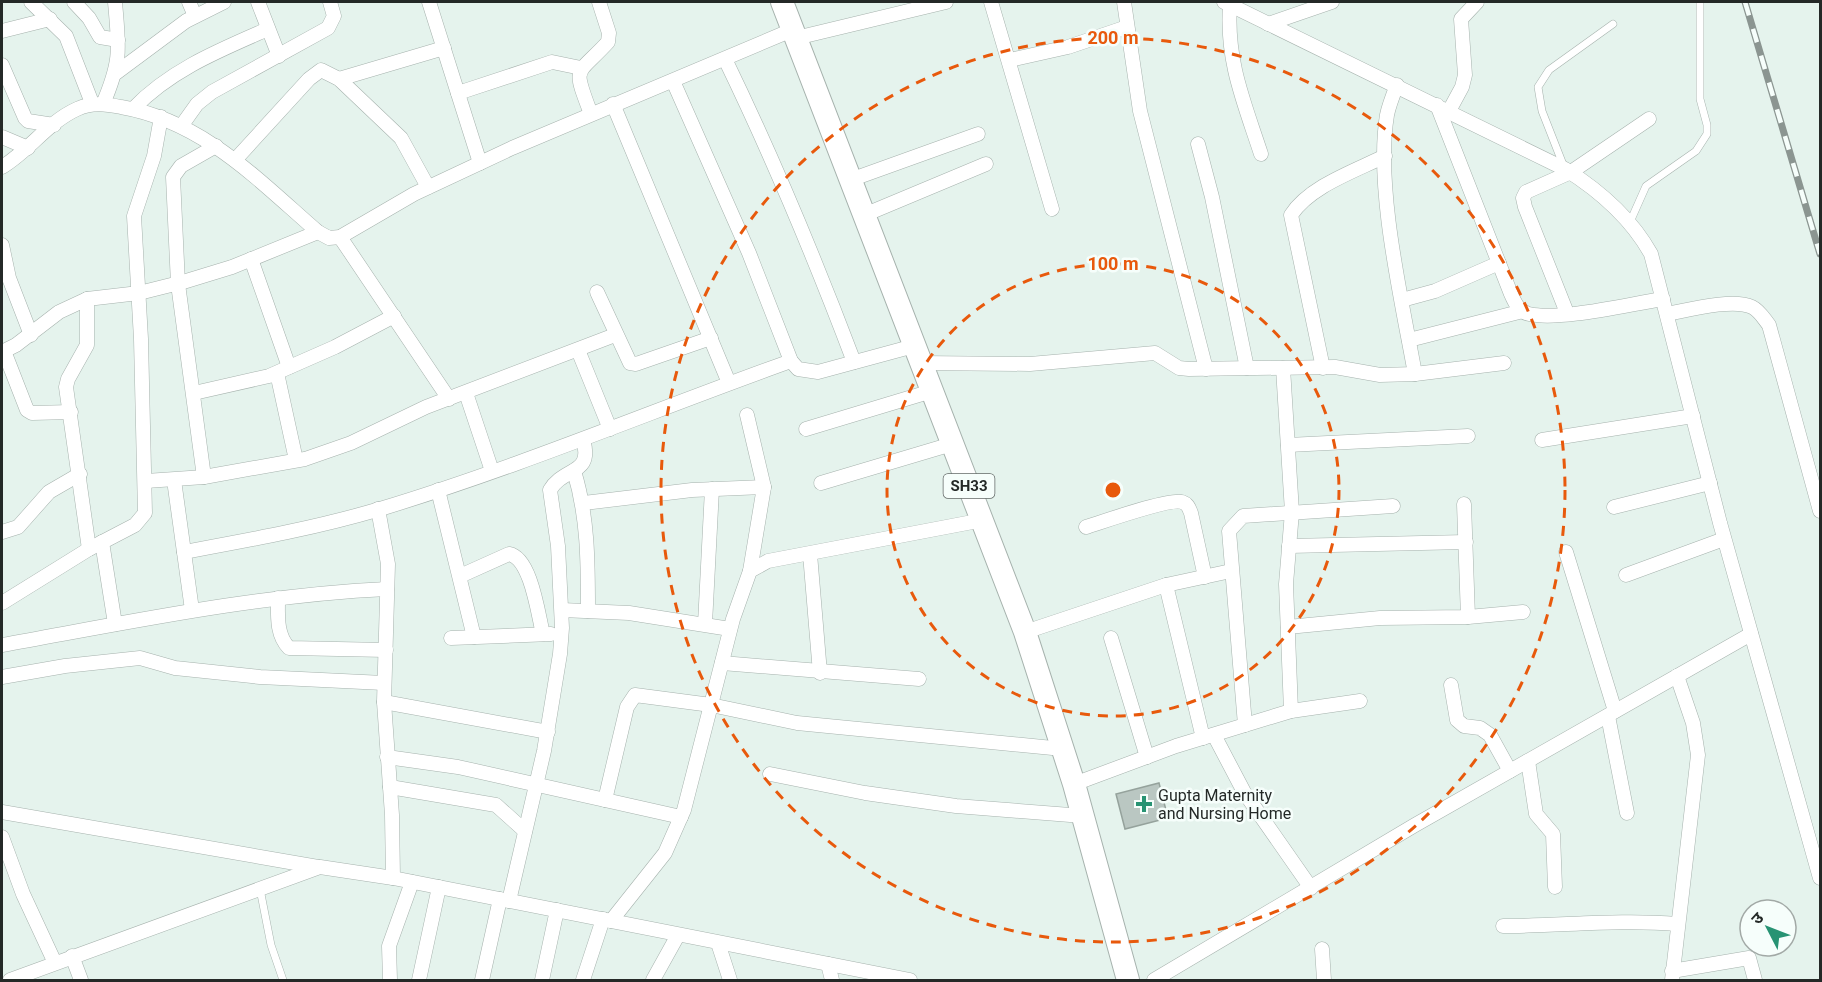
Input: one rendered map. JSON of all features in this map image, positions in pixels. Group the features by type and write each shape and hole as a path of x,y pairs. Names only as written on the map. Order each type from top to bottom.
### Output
{"main road":[{"name":"SH33","path":"782,2 1025,632 1074,784 1128,981"}],"street":[{"path":"31,2 61,28 97,104"},
{"path":"74,2 89,18 100,37 118,40"},
{"path":"115,2 118,40 116,73"},
{"path":"189,2 195,16"},
{"path":"97,104 116,73 195,16 224,2"},
{"path":"258,2 279,56"},
{"path":"182,125 189,113 212,92 328,28 334,16 330,2"},
{"path":"429,2 480,163"},
{"path":"591,114 580,82 581,68 608,42 609,33 598,2"},
{"path":"2,167 76,109 97,104 133,109 182,125 216,146 236,160 318,232 329,238 340,237 428,187 613,104 725,59 794,34 946,2"},
{"path":"992,2 1052,209"},
{"path":"1124,2 1140,111 1206,369"},
{"path":"1268,24 1332,2"},
{"path":"1443,108 1462,87 1465,75 1461,19 1476,2"},
{"path":"1261,154 1235,74 1229,44 1230,3 1268,24 1568,171 1587,183 1630,222 1651,254 1724,538 1821,878"},
{"path":"2,31 50,19"},
{"path":"1010,60 1068,47 1127,27"},
{"path":"133,109 154,89 199,59 268,28"},
{"path":"339,79 444,48"},
{"path":"725,59 766,144 854,362"},
{"path":"458,93 552,62 581,68"},
{"path":"2,65 25,118 28,121 54,125"},
{"path":"236,160 321,70 339,79 401,138 428,187"},
{"path":"673,81 750,253 791,361 798,369 806,372 818,372 854,362 917,355 1030,364 1155,353 1179,368 1335,367 1380,375 1414,374 1504,363"},
{"path":"1396,85 1387,114 1385,156 1389,213 1414,374"},
{"path":"613,104 729,383"},
{"path":"1443,108 1498,264 1516,306 1529,314 1567,313 1663,299"},
{"path":"2,603 95,545 142,519 145,513 146,482 139,293 134,216 154,156 161,117"},
{"path":"1567,313 1541,250 1524,198 1526,192 1568,171 1649,119"},
{"path":"850,180 978,134"},
{"path":"2,137 28,148"},
{"path":"1198,144 1212,197 1247,368"},
{"path":"204,477 178,284 173,192 175,172 216,146"},
{"path":"1323,368 1291,215 1296,208 1317,192 1385,156"},
{"path":"864,215 986,164"},
{"path":"71,412 32,413 27,410 3,351 31,334 59,312 87,300 139,293 178,284 318,232"},
{"path":"340,237 449,399"},
{"path":"2,245 9,278 31,334"},
{"path":"250,259 283,370 296,460"},
{"path":"1402,300 1435,291 1498,264"},
{"path":"597,292 626,359 636,364 711,338"},
{"path":"87,300 88,338 66,387 80,474 115,624"},
{"path":"1667,314 1709,306 1738,305 1750,306 1758,311 1768,325 1821,512"},
{"path":"1409,340 1522,311"},
{"path":"194,393 250,382 283,370 394,316"},
{"path":"146,482 204,477 296,460 351,443 449,399 615,335"},
{"path":"578,350 610,429"},
{"path":"184,552 260,537 378,509 583,440 791,361"},
{"path":"1283,368 1292,512 1286,584 1291,711"},
{"path":"806,429 932,391"},
{"path":"466,393 492,471"},
{"path":"583,981 607,920 664,853 681,817 730,629 750,571 764,487 747,415"},
{"path":"1542,440 1693,416"},
{"path":"1288,444 1468,436"},
{"path":"482,981 525,831 548,732 562,633 558,546 550,490 553,484 574,471 586,458 583,440"},
{"path":"821,483 952,444"},
{"path":"574,471 584,503 587,529 588,611"},
{"path":"2,532 18,527 49,492 80,474"},
{"path":"174,480 192,610"},
{"path":"1614,507 1710,483"},
{"path":"584,503 712,489 764,487"},
{"path":"705,624 712,489"},
{"path":"438,490 474,637"},
{"path":"1086,527 1166,504 1182,502 1188,506 1191,513 1204,577"},
{"path":"1464,504 1468,617"},
{"path":"1245,725 1229,531 1243,516 1393,506"},
{"path":"378,509 387,551 384,702 393,878"},
{"path":"750,571 768,561 983,520"},
{"path":"1626,575 1724,538"},
{"path":"1290,546 1466,542"},
{"path":"1566,552 1612,713 1627,813"},
{"path":"460,576 508,554 515,555 525,566 543,634"},
{"path":"810,554 820,673"},
{"path":"1025,632 1166,585 1231,571"},
{"path":"1166,585 1209,736 1244,792 1311,888"},
{"path":"2,645 192,610 278,598 387,589"},
{"path":"278,598 279,632 283,642 290,648 386,650"},
{"path":"562,610 629,613 730,629"},
{"path":"1288,627 1380,618 1468,617 1523,612"},
{"path":"451,638 562,633"},
{"path":"1154,981 1510,771 1751,634"},
{"path":"1111,638 1148,757"},
{"path":"2,677 65,666 140,658 175,668 384,683"},
{"path":"722,663 820,673 919,679"},
{"path":"1677,676 1693,723 1698,755 1672,976 1749,958 1755,981"},
{"path":"1451,684 1457,720 1464,726 1480,728 1490,735 1510,771"},
{"path":"605,800 627,707 635,695 711,705 797,723 1063,749"},
{"path":"1074,784 1209,736 1291,711 1360,701"},
{"path":"384,702 548,732"},
{"path":"387,757 458,767 681,817"},
{"path":"1528,761 1536,814 1553,834 1555,887"},
{"path":"770,774 865,793 956,806 1083,816"},
{"path":"390,787 496,805 525,831"},
{"path":"2,812 393,878 828,964 877,977 910,981"},
{"path":"2,837 23,894 56,963"},
{"path":"10,981 72,956 320,867"},
{"path":"390,981 389,946 412,882"},
{"path":"418,981 439,887"},
{"path":"542,981 557,910"},
{"path":"1503,926 1557,926 1642,921 1677,924"},
{"path":"653,981 678,934"},
{"path":"718,943 730,981"},
{"path":"1322,949 1324,981"},
{"path":"72,956 81,981"},
{"path":"828,964 832,981"}],"lane":[{"path":"1630,222 1646,186 1696,151 1707,134 1700,99 1700,2"},
{"path":"1568,171 1542,111 1538,87 1550,70 1613,24"},
{"path":"260,889 271,945 283,981"}],"building":[{"path":"1159,783 1168,818 1125,829 1116,794"}],"railway":[{"path":"1745,2 1820,254"}],"place":[{"name":"Gupta Maternity and Nursing Home","path":"1144,804"}]}
